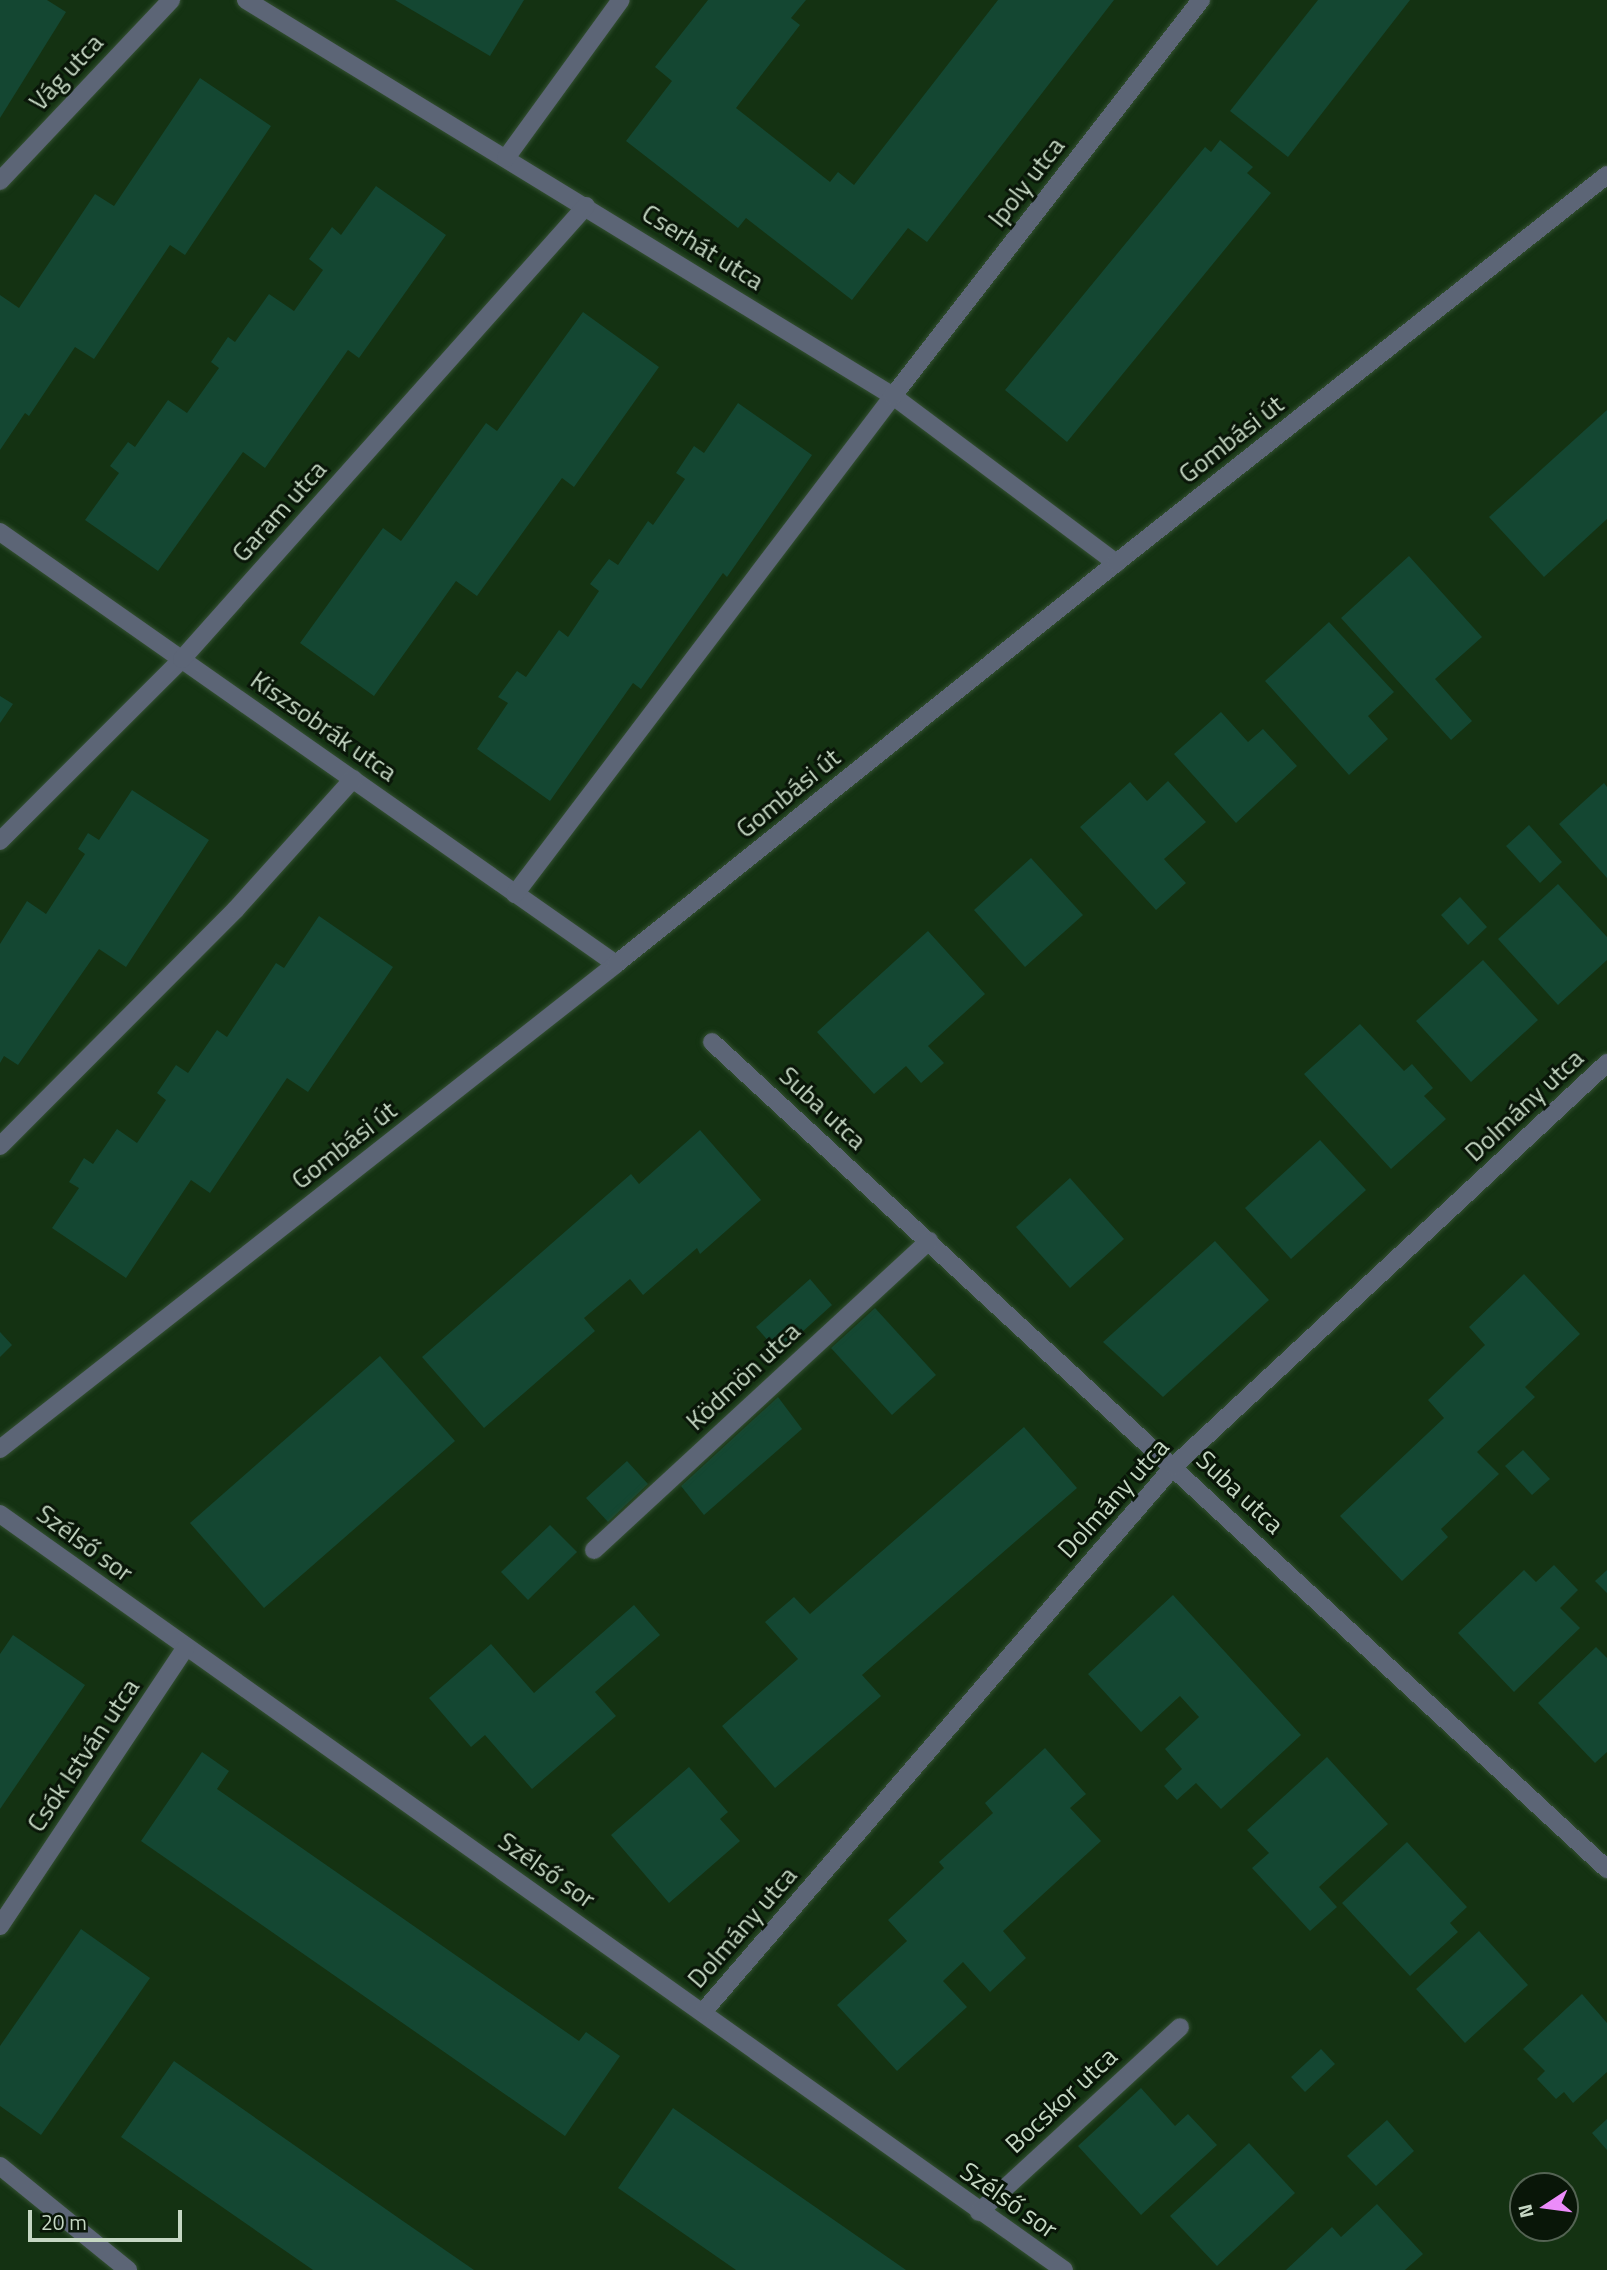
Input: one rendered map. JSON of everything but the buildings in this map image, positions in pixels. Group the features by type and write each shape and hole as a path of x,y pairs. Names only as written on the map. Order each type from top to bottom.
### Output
{"street":[{"name":"Vág utca","path":"0,181 170,0"},
{"name":"Cserhát utca","path":"246,0 893,396 1116,563"},
{"path":"506,158 621,0"},
{"name":"Ipoly utca","path":"515,894 893,396 1201,0"},
{"name":"Gombási út","path":"0,1449 616,964 1116,563 1607,175"},
{"name":"Garam utca","path":"0,841 183,659 586,206"},
{"name":"Kiszsobrák utca","path":"0,533 616,964"},
{"path":"0,1146 236,909 353,779"},
{"name":"Suba utca","path":"712,1042 1174,1466 1607,1869"},
{"name":"Dolmány utca","path":"703,2012 1174,1466 1607,1063"},
{"name":"Ködmön utca","path":"594,1550 929,1241"},
{"name":"Szélső sor","path":"0,1514 1064,2270"},
{"name":"Csók István utca","path":"0,1926 186,1647"},
{"name":"Bocskor utca","path":"979,2212 1180,2027"},
{"path":"0,2166 128,2270"}]}
